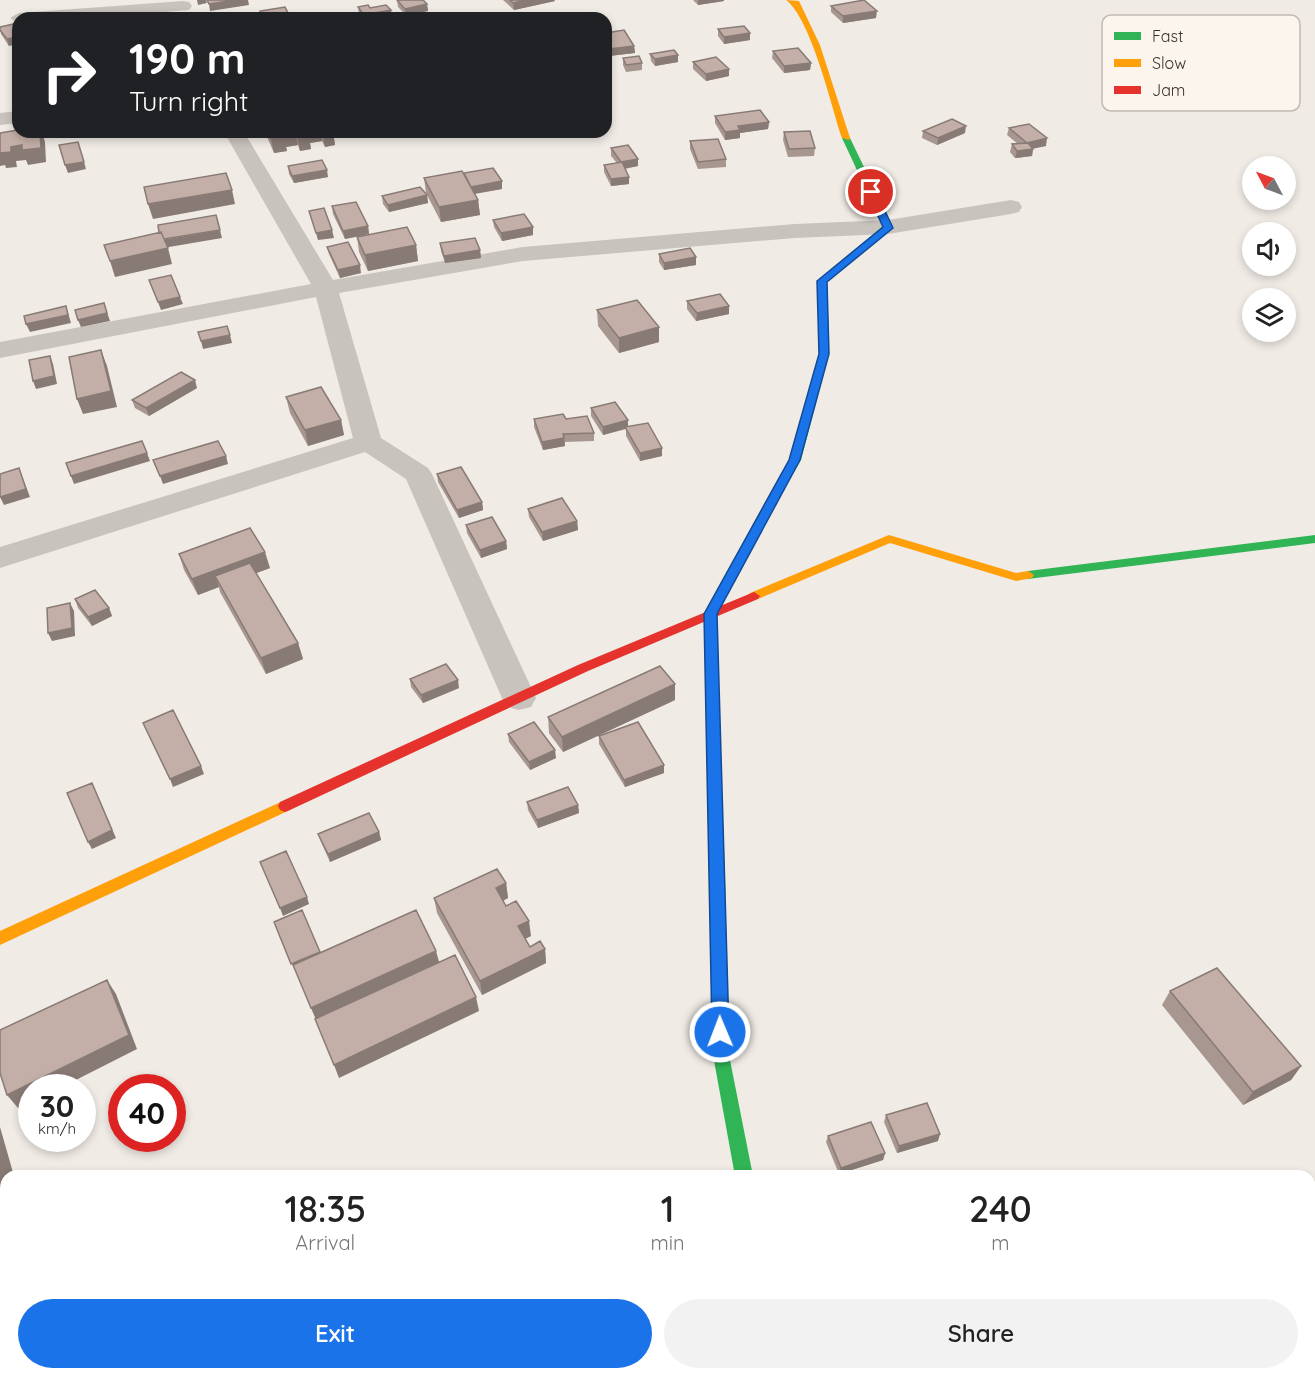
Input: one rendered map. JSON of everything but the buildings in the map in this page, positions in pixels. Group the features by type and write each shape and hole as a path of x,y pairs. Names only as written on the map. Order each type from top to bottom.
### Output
{"street":[{"path":"790,0 796,3 816,45 846,138 888,228"},
{"path":"117,12 183,8"},
{"path":"238,138 326,288 368,442 418,474 519,698"},
{"path":"0,351 326,288 523,254 795,231 888,228 1011,207"},
{"path":"743,1170 721,1055 710,614 795,460 824,354 822,281 888,228"},
{"path":"0,558 368,442"},
{"path":"0,938 519,698 889,539 1016,577 1315,539"}],"traffic: fast":[{"path":"773,499 795,460 824,354 822,281 888,227 846,138"},
{"path":"1028,575 1315,539"},
{"path":"717,879 721,1055 743,1170"}],"traffic: slow":[{"path":"790,0 796,3 816,45 846,138"},
{"path":"717,879 710,614 773,499"},
{"path":"754,596 889,539 1016,577 1028,575"},
{"path":"0,938 285,806"}],"traffic: jam":[{"path":"285,806 583,668 754,596"}],"route":[{"path":"720,1032 710,614 795,460 824,354 822,281 888,228 871,192"}]}
